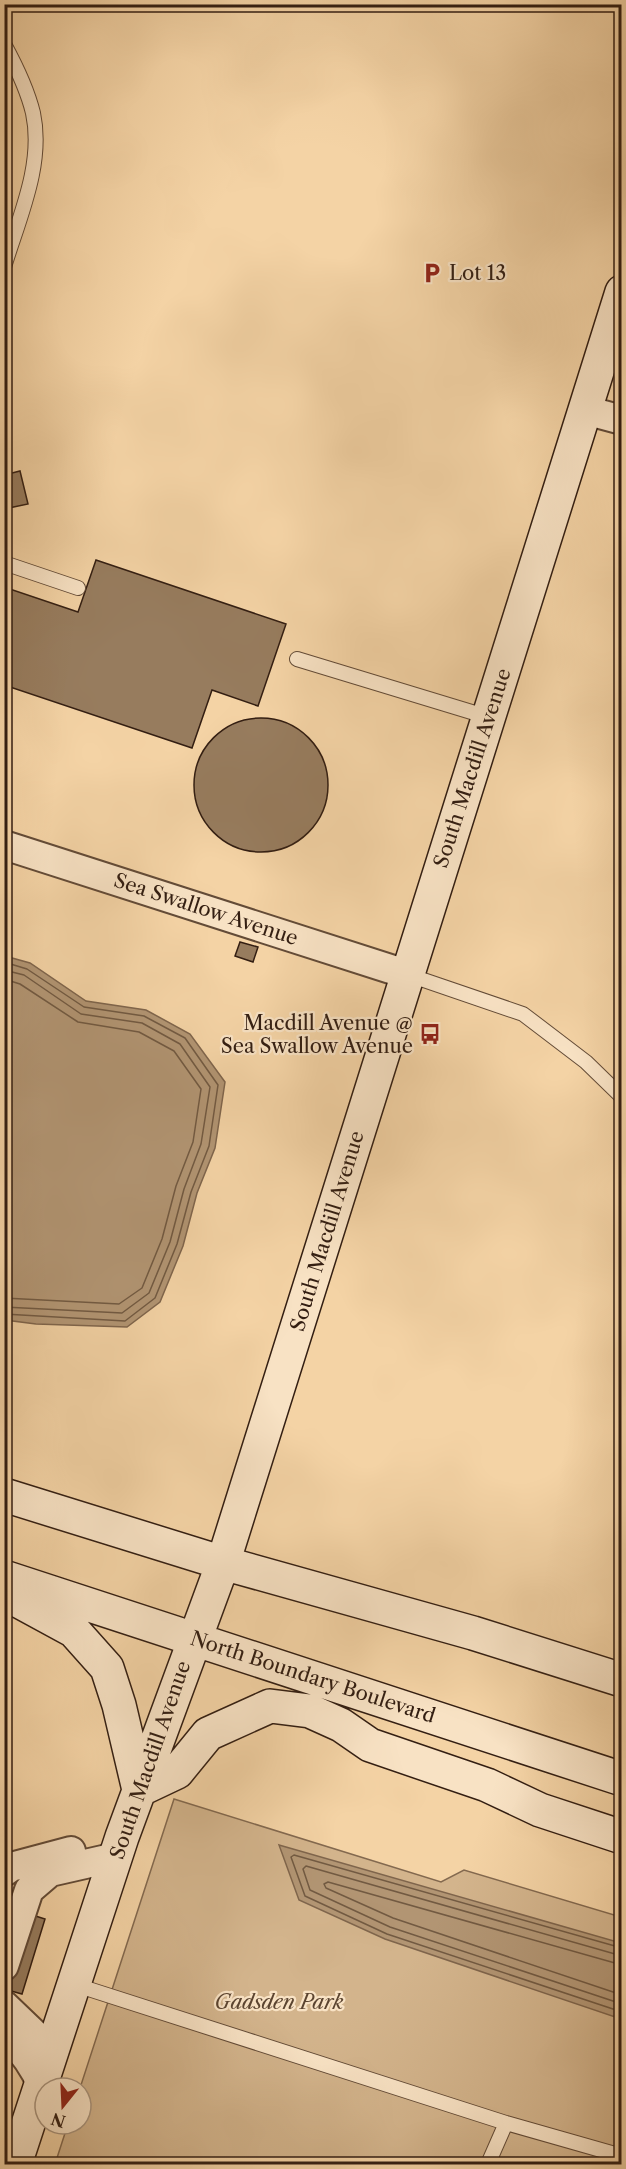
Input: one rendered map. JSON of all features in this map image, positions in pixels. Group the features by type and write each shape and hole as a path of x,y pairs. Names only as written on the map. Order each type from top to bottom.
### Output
{"main road":[{"name":"South Macdill Avenue","path":"45,2076 119,1847 223,1563 621,292"},
{"path":"4,1495 223,1563 473,1633 621,1680"},
{"name":"North Boundary Boulevard","path":"4,1577 194,1637 621,1779"},
{"path":"4,1593 74,1631 107,1668 119,1705 139,1790 177,1772 208,1734 270,1706 310,1711 341,1725 370,1745 487,1785 540,1810 621,1837"},
{"name":"South Macdill Avenue","path":"15,2164 33,2111"}],"street":[{"path":"585,410 621,420"},
{"name":"Sea Swallow Avenue","path":"4,845 406,974"},
{"path":"4,1872 11,1867 119,1847"},
{"path":"4,1966 29,1890 50,1872 119,1847"},
{"path":"4,2005 53,2052"},
{"path":"4,2033 23,2053 37,2076"}],"lane":[{"path":"4,44 24,83 33,114 36,144 32,175 4,267"},
{"path":"4,563 78,588"},
{"path":"297,659 488,717"},
{"path":"406,974 523,1014 586,1062 621,1097"},
{"path":"76,1985 506,2123 621,2156"},
{"path":"488,2164 506,2123"}],"green space":[{"name":"Gadsden Park","path":"174,1799 441,1882 464,1870 621,1917 621,2164 55,2164 64,2136 93,2136 93,2076 84,2076"}],"water":[{"path":"5,956 30,963 86,1001 146,1010 190,1034 225,1082 215,1148 197,1193 183,1246 160,1302 127,1327 36,1324 5,1320"},
{"path":"279,1845 621,1943 621,2019 385,1939 299,1900"}],"building":[{"path":"20,471 28,504 4,509 4,475"},
{"path":"96,560 286,624 258,706 212,690 192,748 4,685 4,587 78,612"},
{"path":"261,718 287,723 309,737 323,759 328,785 323,811 309,833 287,847 261,852 235,847 213,833 199,811 194,785 199,759 213,737 235,723"},
{"path":"240,942 258,947 253,962 235,956"},
{"path":"4,1906 45,1919 22,1994 4,1989"}],"place":[{"name":"Lot 13","path":"432,273"},
{"name":"Macdill Avenue @ Sea Swallow Avenue","path":"430,1034"}]}
